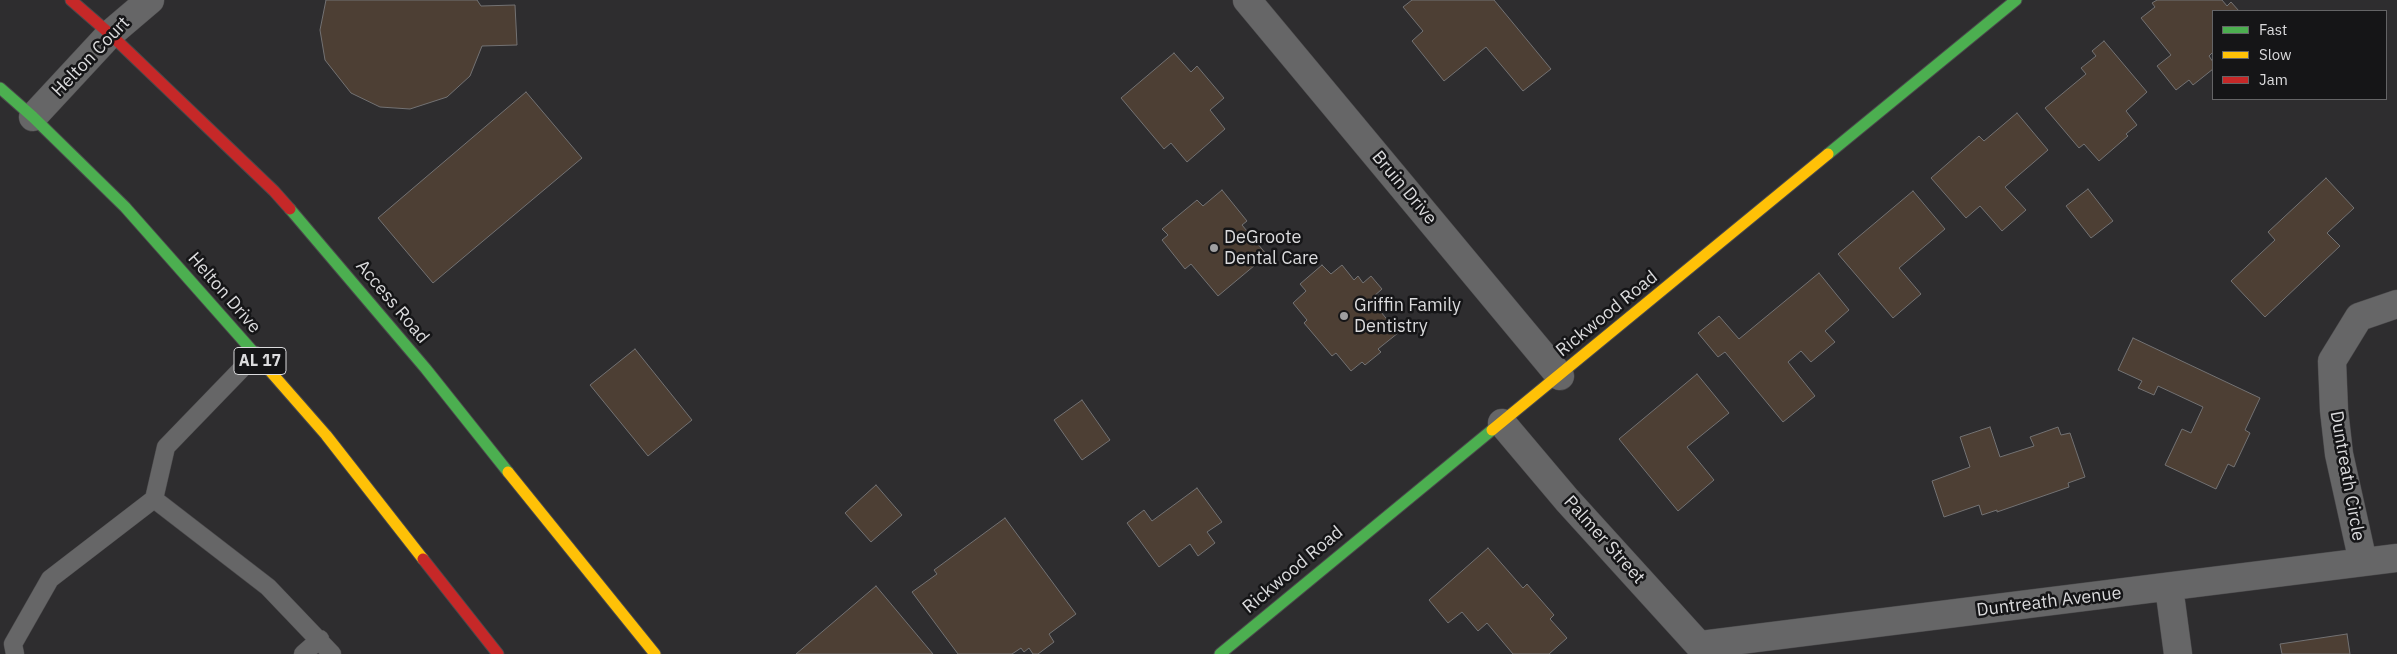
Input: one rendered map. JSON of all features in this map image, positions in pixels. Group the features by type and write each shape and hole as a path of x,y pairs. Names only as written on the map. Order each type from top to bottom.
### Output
{"main road":[{"name":"Access Road","path":"71,0 110,34 274,191 426,369 655,654"},
{"name":"Rickwood Road","path":"1220,654 2016,0"},
{"name":"Helton Drive","path":"0,88 33,117 125,207 326,435 498,654"}],"street":[{"name":"Helton Court","path":"33,117 110,34 150,0"},
{"name":"Bruin Drive","path":"1248,0 1560,376"},
{"name":"Duntreath Circle","path":"2363,562 2339,454 2334,410 2332,361 2359,318 2397,304"},
{"name":"Palmer Street","path":"1502,423 1567,500 1704,650"},
{"name":"Duntreath Avenue","path":"1704,650 2397,558"},
{"path":"2169,587 2178,654"}],"lane":[{"path":"15,654 13,644 50,579 154,499 166,446 255,355"},
{"path":"154,499 268,587 320,639 332,654"},
{"path":"303,654 320,639"}],"building":[{"path":"326,0 477,0 481,6 515,5 517,45 482,46 470,76 447,97 410,109 380,107 351,93 325,60 320,30"},
{"path":"1412,0 1494,0 1551,69 1523,91 1486,47 1444,81 1412,41 1423,31 1403,7"},
{"path":"2157,0 2222,0 2227,6 2231,2 2238,10 2212,10 2212,53 2209,56 2212,60 2212,70 2193,85 2189,80 2176,90 2157,66 2171,55 2141,18 2155,7 2152,3"},
{"path":"2104,41 2147,92 2126,111 2137,125 2126,134 2128,136 2099,161 2084,144 2079,148 2045,108 2086,74 2081,68 2096,56 2092,51"},
{"path":"1174,53 1191,72 1197,66 1224,98 1210,110 1225,129 1187,162 1171,143 1164,149 1121,98"},
{"path":"526,92 582,158 433,283 378,218"},
{"path":"2017,113 2048,150 2005,187 2026,210 2002,231 1980,206 1966,218 1931,178 1979,136 1984,141"},
{"path":"2326,178 2354,208 2327,233 2340,246 2265,317 2231,281 2275,240 2268,232"},
{"path":"2088,189 2113,221 2091,238 2066,206"},
{"name":"DeGroote Dental Care","path":"1222,190 1247,221 1242,225 1267,255 1218,296 1191,264 1185,269 1162,240 1168,235 1162,229 1197,200 1203,206"},
{"path":"1913,191 1945,229 1899,268 1921,294 1893,318 1838,254"},
{"name":"Griffin Family Dentistry","path":"1322,265 1331,274 1342,265 1354,280 1358,276 1363,283 1371,276 1382,289 1373,297 1384,310 1381,312 1398,333 1378,349 1381,352 1365,365 1362,362 1351,371 1336,353 1332,356 1304,323 1307,320 1293,303 1306,291 1300,284"},
{"path":"1819,273 1849,310 1825,331 1835,342 1811,362 1801,351 1788,362 1815,396 1783,422 1725,352 1718,357 1698,333 1719,316 1739,339"},
{"path":"2133,338 2260,398 2245,430 2250,433 2234,467 2228,464 2216,489 2165,465 2182,429 2191,433 2203,407 2158,386 2154,395 2138,388 2142,381 2118,370"},
{"path":"635,349 692,420 648,456 590,385"},
{"path":"1697,374 1729,413 1687,447 1714,480 1678,511 1619,439"},
{"path":"1082,400 1110,440 1082,460 1054,420"},
{"path":"1990,427 2000,457 2034,446 2030,437 2058,427 2061,435 2070,433 2085,477 2068,483 2069,487 1997,512 1997,510 1982,515 1979,505 1944,517 1932,481 1970,467 1960,437"},
{"path":"876,485 902,515 871,542 845,513"},
{"path":"1197,488 1222,522 1207,532 1215,543 1198,556 1190,544 1159,567 1127,523 1144,510 1152,521"},
{"path":"1005,518 1076,614 1049,634 1054,642 1038,654 1033,654 1029,648 1024,652 1021,648 1012,654 958,654 912,592 937,574 934,570"},
{"path":"1488,548 1523,588 1527,584 1554,615 1550,619 1567,638 1549,654 1513,654 1487,623 1478,631 1462,612 1448,623 1429,600"},
{"path":"876,586 933,654 796,654"},
{"path":"2347,634 2350,654 2282,654 2280,644"}],"traffic: fast":[{"path":"1828,154 2016,0"},
{"path":"0,88 33,117 125,207 256,355"},
{"path":"290,209 426,369 508,472"},
{"path":"1220,654 1492,430"}],"traffic: slow":[{"path":"1492,430 1828,154"},
{"path":"256,355 326,435 423,559"},
{"path":"508,472 655,654"}],"traffic: jam":[{"path":"71,0 110,34 274,191 290,209"},
{"path":"423,559 498,654"}],"place":[{"name":"DeGroote Dental Care","path":"1214,248"},
{"name":"Griffin Family Dentistry","path":"1344,316"}]}
